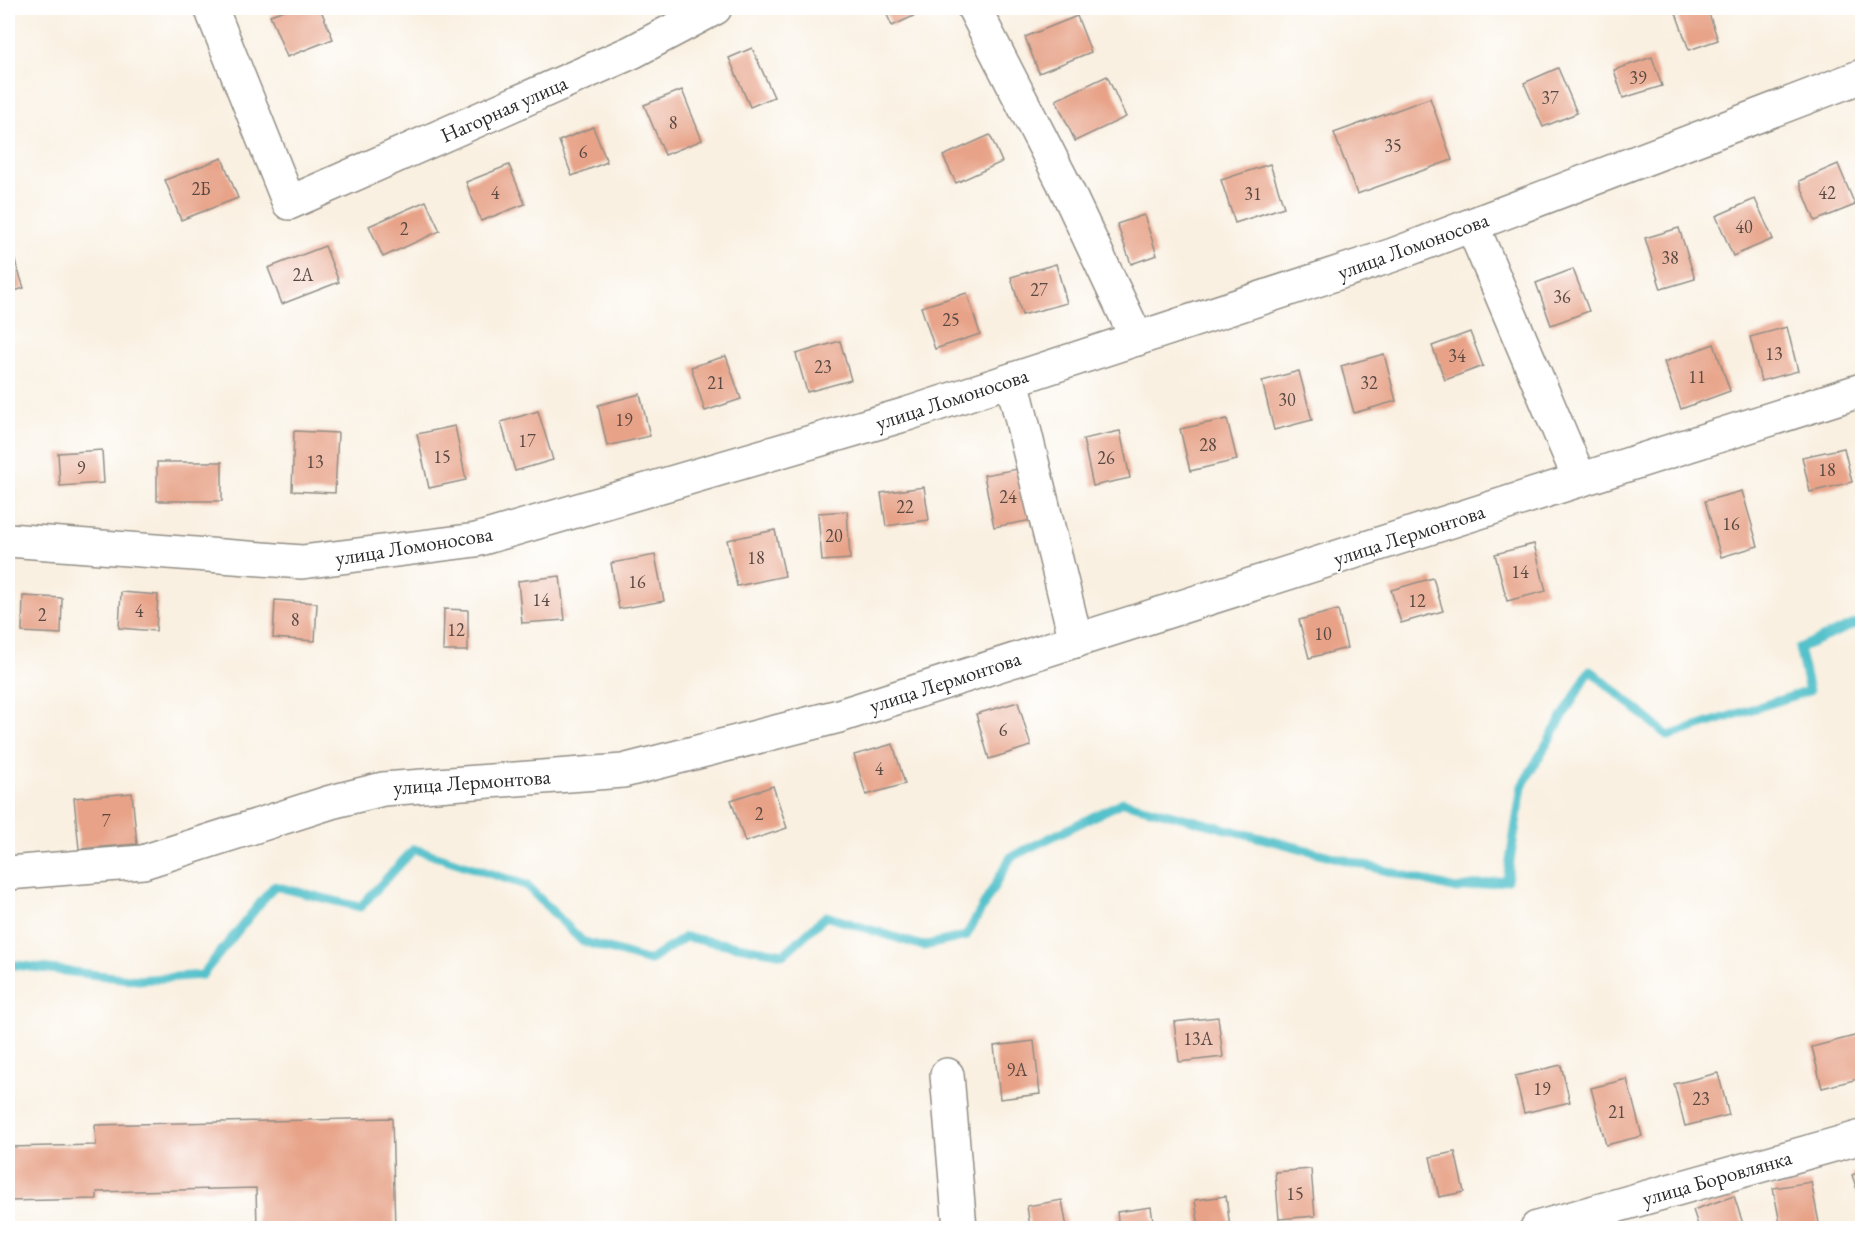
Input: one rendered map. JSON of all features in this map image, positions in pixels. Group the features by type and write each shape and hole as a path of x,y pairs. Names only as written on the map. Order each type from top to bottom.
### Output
{"street":[{"name":"Нагорная улица","path":"211,8 289,203 632,52 716,8"},
{"path":"974,8 1063,182 1137,339"},
{"name":"улица Ломоносова","path":"8,540 302,562 476,540 907,414 1394,255 1863,75"},
{"path":"1472,225 1580,480"},
{"path":"1012,380 1076,641"},
{"name":"улица Лермонтова","path":"8,873 143,862 330,801 383,789 623,771 839,716 1863,390"},
{"path":"947,1075 960,1228"},
{"name":"улица Боровлянка","path":"1537,1228 1863,1137"}],"building":[{"path":"290,8 320,8 333,39 287,57 270,15"},
{"path":"884,8 931,8 892,26"},
{"path":"1694,8 1707,8 1718,40 1689,50 1676,13"},
{"path":"1077,16 1091,52 1039,73 1025,37"},
{"path":"752,48 774,97 750,107 729,58"},
{"path":"1652,57 1662,86 1623,98 1614,70"},
{"path":"1558,68 1577,113 1543,127 1524,83"},
{"path":"1107,76 1126,117 1075,141 1056,100"},
{"path":"682,90 702,140 665,155 644,105"},
{"path":"1430,98 1452,160 1357,194 1334,133"},
{"path":"593,127 607,162 572,176 559,141"},
{"path":"990,135 1002,162 956,183 943,156"},
{"path":"222,158 238,198 181,220 165,180"},
{"path":"1270,164 1284,207 1235,223 1221,180"},
{"path":"1838,164 1855,205 1815,221 1799,181"},
{"path":"509,165 525,204 481,221 466,182"},
{"path":"1755,199 1773,239 1733,256 1716,216"},
{"path":"426,201 440,231 383,257 369,226"},
{"path":"1144,215 1157,255 1131,264 1117,224"},
{"path":"1679,228 1695,279 1661,289 1645,238"},
{"path":"325,246 339,282 282,304 268,268"},
{"path":"11,249 24,288 8,293 8,250"},
{"path":"1056,264 1067,303 1022,315 1011,277"},
{"path":"1573,269 1589,311 1551,325 1536,283"},
{"path":"967,293 980,334 935,349 921,307"},
{"path":"1787,327 1798,371 1761,381 1750,337"},
{"path":"1470,332 1483,366 1445,380 1432,346"},
{"path":"840,341 851,380 807,392 796,354"},
{"path":"1714,344 1730,391 1681,409 1664,362"},
{"path":"1384,354 1396,401 1354,413 1341,366"},
{"path":"726,356 741,399 705,411 691,367"},
{"path":"1299,371 1312,420 1274,430 1262,381"},
{"path":"640,394 650,436 607,446 598,405"},
{"path":"538,411 553,460 515,471 501,422"},
{"path":"1227,419 1237,460 1190,471 1180,429"},
{"path":"455,426 466,480 429,488 417,434"},
{"path":"294,431 338,433 335,493 292,491"},
{"path":"1120,431 1130,478 1093,486 1083,439"},
{"path":"1844,448 1852,482 1810,492 1802,457"},
{"path":"102,450 104,483 60,486 58,453"},
{"path":"157,462 222,462 222,501 157,501"},
{"path":"1023,468 1033,520 994,527 984,475"},
{"path":"924,487 929,520 886,526 881,493"},
{"path":"1742,491 1758,546 1721,557 1705,501"},
{"path":"847,511 850,559 822,561 818,513"},
{"path":"775,530 785,576 737,586 727,540"},
{"path":"1534,544 1546,591 1507,601 1495,554"},
{"path":"655,555 664,601 619,609 611,563"},
{"path":"560,576 565,620 522,623 518,581"},
{"path":"1433,578 1443,611 1401,623 1391,590"},
{"path":"121,592 158,595 156,631 119,628"},
{"path":"23,596 62,598 61,634 22,632"},
{"path":"275,600 317,603 315,641 273,638"},
{"path":"444,609 468,610 468,651 443,651"},
{"path":"1338,610 1347,648 1309,658 1299,620"},
{"path":"1018,702 1031,746 989,759 976,714"},
{"path":"893,744 905,784 866,795 854,755"},
{"path":"773,786 787,828 745,842 731,800"},
{"path":"132,793 137,844 79,849 74,798"},
{"path":"8,799 11,799 9,839 8,839"},
{"path":"1218,1017 1223,1057 1179,1062 1174,1022"},
{"path":"1862,1034 1862,1078 1822,1088 1812,1047"},
{"path":"1034,1041 1040,1094 1000,1099 994,1046"},
{"path":"1561,1065 1570,1102 1524,1113 1515,1076"},
{"path":"1718,1073 1729,1115 1685,1126 1674,1084"},
{"path":"1627,1079 1642,1136 1606,1145 1591,1088"},
{"path":"392,1118 395,1228 257,1228 256,1188 97,1192 97,1199 8,1201 8,1147 96,1145 95,1125"},
{"path":"1455,1152 1464,1192 1439,1197 1430,1157"},
{"path":"1311,1169 1315,1216 1279,1219 1275,1172"},
{"path":"1862,1171 1862,1205 1852,1175"},
{"path":"1811,1182 1820,1228 1781,1228 1773,1188"},
{"path":"1226,1196 1230,1228 1199,1228 1195,1200"},
{"path":"1734,1196 1744,1227 1699,1228 1693,1210"},
{"path":"1062,1200 1067,1228 1030,1228 1027,1206"},
{"path":"1151,1207 1154,1228 1119,1228 1117,1212"},
{"path":"942,1221 943,1228 918,1228 918,1224"}],"waterway":[{"path":"8,964 138,980 202,975 274,886 360,907 414,849 526,885 582,941 649,961 685,937 784,954 826,916 923,946 966,936 1011,857 1123,802 1456,889 1507,880 1522,786 1590,670 1668,736 1809,691 1799,648 1862,621"}]}
